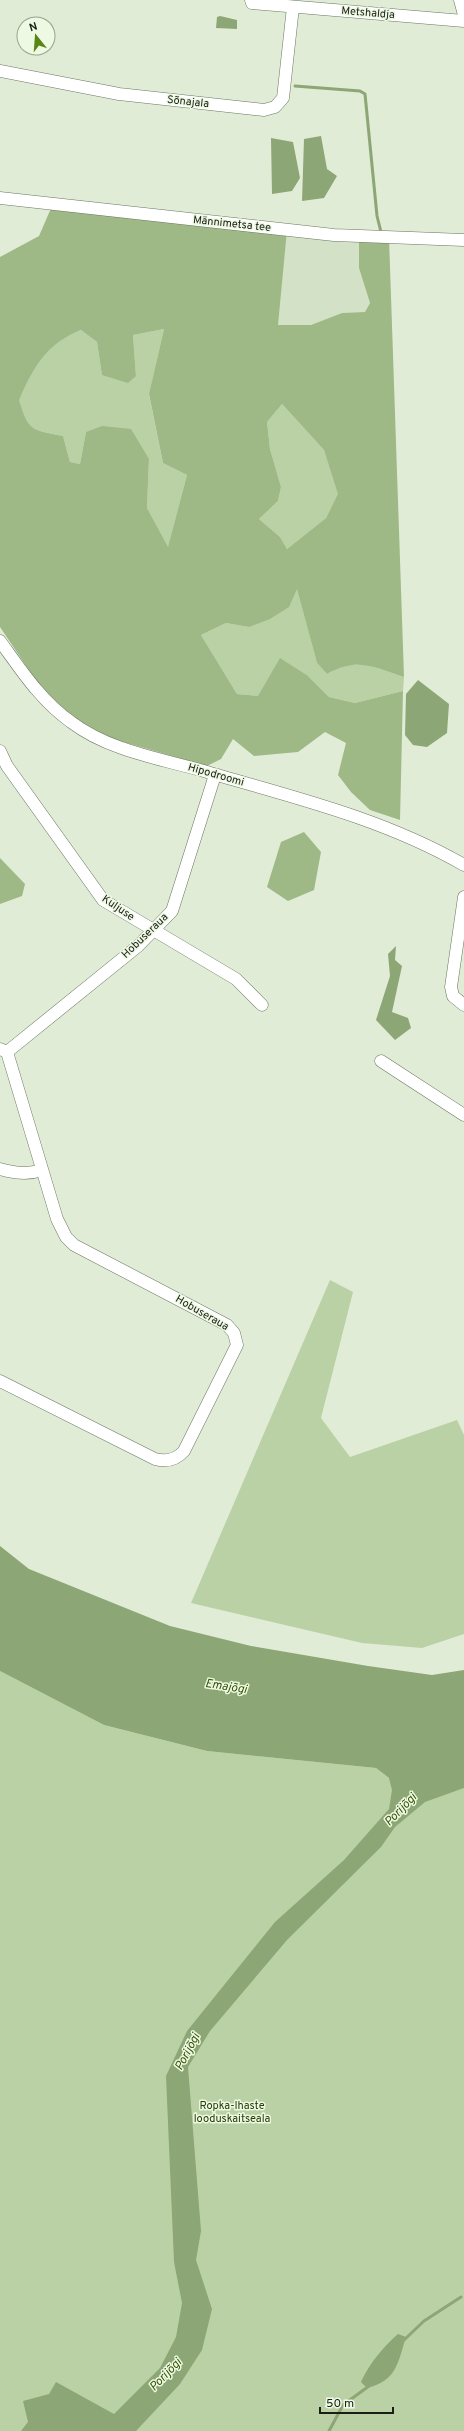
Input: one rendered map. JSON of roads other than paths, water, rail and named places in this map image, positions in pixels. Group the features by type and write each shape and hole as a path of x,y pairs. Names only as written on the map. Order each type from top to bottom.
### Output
{"street":[{"name":"Metshaldja","path":"251,0 252,3 292,7 464,21"},
{"path":"460,0 464,15"},
{"name":"Sõnajala","path":"0,71 119,94 264,110 275,107 283,98 292,7"},
{"name":"Männimetsa tee","path":"0,198 334,235 464,240"},
{"name":"Hipodroomi","path":"0,641 28,680 53,707 72,723 116,746 358,818 423,844 464,865"},
{"name":"Kuljuse","path":"0,751 8,766 103,900 236,979 262,1005"},
{"name":"Hobuseraua","path":"0,1381 155,1459 165,1461 176,1458 184,1451 237,1345 231,1329 220,1321 74,1245 62,1230 3,1051 138,946 172,911 215,775"},
{"path":"464,897 451,987 453,996 464,1005"},
{"path":"381,1061 464,1115"},
{"path":"0,1169 19,1174 31,1174 42,1170"}],"water":[{"path":"220,16 237,20 237,29 216,28 217,17"},
{"path":"321,136 327,169 337,176 324,198 302,201 304,139"},
{"path":"271,138 293,142 300,178 292,191 272,194"},
{"path":"418,680 449,704 447,733 427,747 413,745 405,735 406,694"},
{"path":"396,946 395,960 402,966 392,1012 408,1018 411,1028 395,1040 376,1020 390,976 388,954"},
{"path":"0,1546 29,1569 170,1626 251,1646 368,1666 432,1675 464,1670 464,1788 425,1802 395,1827 381,1847 287,1940 210,2031 188,2067 201,2231 196,2260 212,2309 202,2350 180,2384 136,2431 21,2431 28,2422 23,2401 49,2394 56,2382 114,2414 160,2368 176,2337 182,2303 174,2262 166,2076 187,2031 275,1922 344,1860 389,1809 392,1790 389,1778 376,1768 207,1751 104,1725 0,1671"},
{"path":"398,2334 406,2337 395,2369 385,2381 367,2388 361,2382 364,2375 377,2356"}],"waterway":[{"path":"295,86 360,91 365,94 377,216 381,232"},
{"path":"404,2340 424,2321 461,2297"},
{"path":"329,2431 343,2405 369,2386"}],"water label":[{"name":"Emajõgi","path":"226,1687"},
{"name":"Porijõgi","path":"401,1810"},
{"name":"Porijõgi","path":"188,2052"},
{"name":"Porijõgi","path":"166,2375"}],"park label":[{"name":"Ropka-Ihaste looduskaitseala","path":"232,2112"}]}
